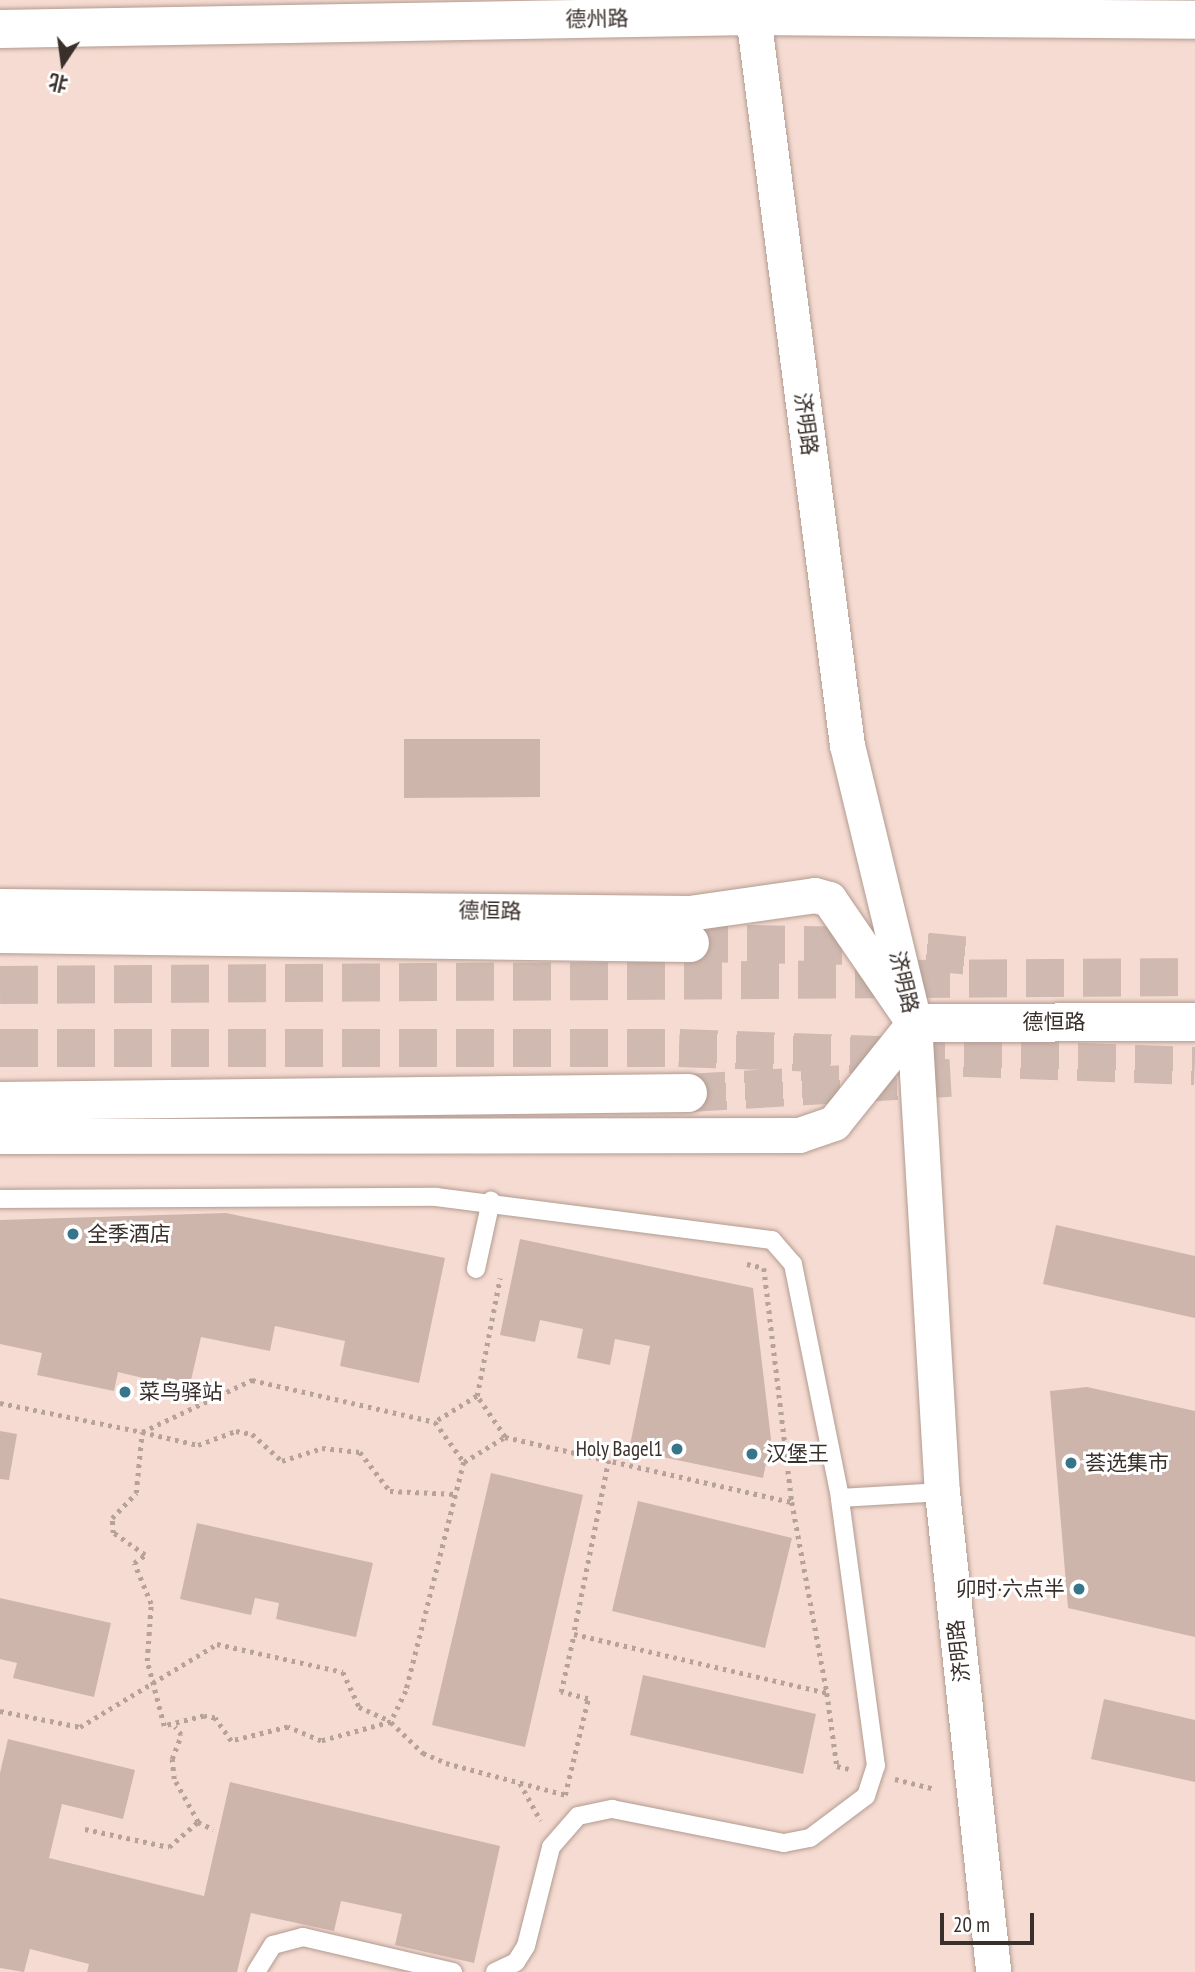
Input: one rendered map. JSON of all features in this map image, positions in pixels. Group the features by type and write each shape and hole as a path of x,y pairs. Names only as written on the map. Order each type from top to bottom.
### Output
{"main road":[{"name":"德州路","path":"0,29 752,8 1195,20"},
{"path":"0,934 690,943"},
{"name":"德恒路","path":"914,1023 1195,1022"},
{"path":"0,1101 688,1093"}],"street":[{"name":"济明路","path":"752,8 847,745 914,1023 942,1492 993,1972"},
{"name":"德恒路","path":"0,906 689,913 815,895 829,899 914,1023"},
{"path":"0,1136 799,1135 834,1123 914,1023"}],"lane":[{"path":"0,1199 491,1201 755,1235 785,1248 793,1264 840,1498 873,1775 866,1796 841,1819 810,1838 784,1843 612,1809 578,1816 551,1847 526,1946 516,1962 495,1972"},
{"path":"476,1269 491,1201"},
{"path":"840,1498 942,1492"},
{"path":"256,1972 273,1945 303,1937 453,1972"}],"path":[{"path":"737,1262 764,1268 792,1502 827,1693 837,1766 932,1788"},
{"path":"502,1272 477,1396 505,1437 792,1502"},
{"path":"142,1432 252,1380 435,1422 464,1462"},
{"path":"435,1422 477,1396"},
{"path":"0,1403 198,1445 236,1430 252,1434 282,1461 322,1448 360,1452 390,1491 456,1494"},
{"path":"142,1432 136,1493 111,1525 120,1541 145,1555 134,1563 151,1604 145,1623 159,1722 175,1727 181,1735 172,1759 174,1779 198,1822 213,1829"},
{"path":"175,1727 204,1716 215,1718 231,1741 267,1738 288,1727 321,1741 391,1722 406,1691 464,1462 505,1437"},
{"path":"565,1795 589,1699 561,1692 609,1460"},
{"path":"574,1634 827,1693"},
{"path":"0,1712 80,1727 216,1644 343,1672 359,1707 391,1722 423,1753 612,1809"},
{"path":"520,1782 551,1847"},
{"path":"85,1829 169,1847 198,1822"}],"building":[{"path":"404,739 540,739 540,797 404,798"},
{"path":"88,1031 94,1057 65,1063 59,1037"},
{"path":"226,1213 445,1258 419,1383 340,1366 345,1341 275,1326 270,1351 201,1337 189,1389 118,1372 114,1391 37,1375 42,1353 0,1344 0,1220"},
{"path":"1056,1225 1195,1256 1195,1318 1043,1284"},
{"path":"520,1239 753,1288 771,1439 763,1478 629,1450 650,1346 615,1339 610,1365 577,1358 583,1329 540,1320 535,1342 500,1335"},
{"path":"1087,1387 1195,1411 1195,1637 1068,1608 1050,1391"},
{"path":"0,1431 17,1434 9,1480 0,1479"},
{"path":"491,1473 583,1495 525,1747 432,1725"},
{"path":"638,1501 792,1538 765,1648 612,1611"},
{"path":"197,1523 373,1563 356,1637 276,1619 279,1603 255,1598 251,1615 180,1599"},
{"path":"0,1598 111,1623 94,1697 13,1678 17,1663 0,1659"},
{"path":"643,1675 816,1714 803,1774 630,1735"},
{"path":"1104,1699 1195,1720 1195,1782 1091,1759"},
{"path":"8,1739 135,1770 123,1819 62,1804 49,1858 204,1896 230,1782 500,1846 474,1963 395,1945 402,1914 341,1901 334,1931 251,1913 237,1972 87,1972 89,1964 30,1949 24,1972 0,1968 0,1773"}],"tunnel":[{"path":"690,943 870,946 981,957"},
{"path":"0,985 1195,977"},
{"path":"0,1048 679,1048 1195,1066"},
{"path":"688,1093 951,1078"}],"place":[{"name":"全季酒店","path":"73,1234"},
{"name":"菜鸟驿站","path":"125,1392"},
{"name":"Holy Bagel1","path":"677,1449"},
{"name":"汉堡王","path":"752,1454"},
{"name":"荟选集市","path":"1071,1463"},
{"name":"卯时·六点半","path":"1079,1589"}]}
